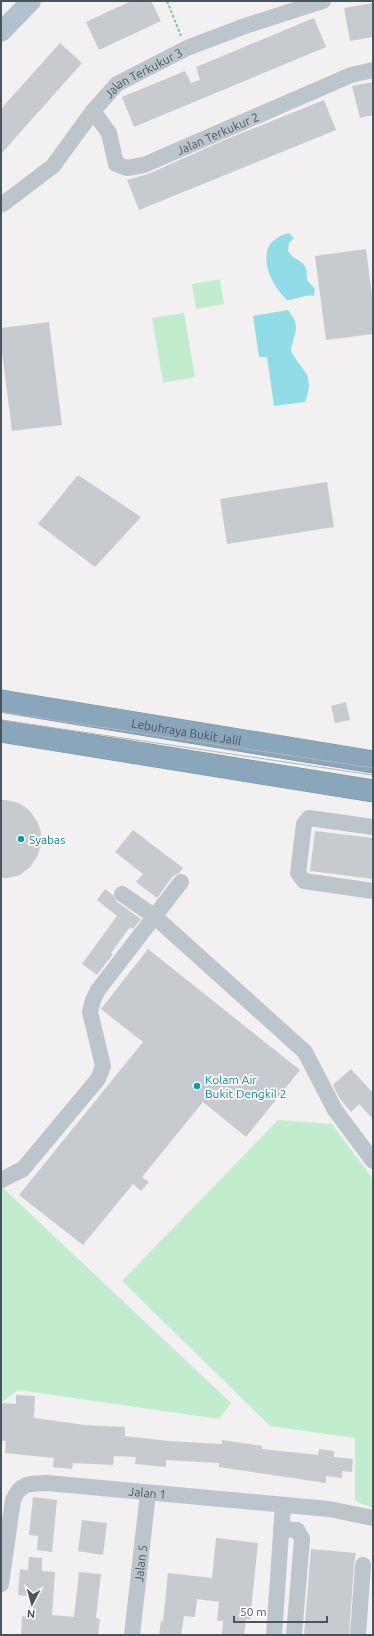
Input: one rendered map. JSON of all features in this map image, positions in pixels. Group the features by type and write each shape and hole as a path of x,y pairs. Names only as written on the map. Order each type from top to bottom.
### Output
{"highway":[{"name":"Lebuhraya Bukit Jalil","path":"1,701 373,762"},
{"path":"1,732 373,791"}],"main road":[{"path":"1,32 31,1"}],"street":[{"name":"Jalan Terkukur 3","path":"3,204 52,166 93,111 118,84 187,48 245,26 323,1"},
{"name":"Jalan Terkukur 2","path":"93,111 109,133 116,164 127,168 144,164 351,75 373,70"},
{"path":"373,827 309,818 304,824 298,872 304,881 373,891"},
{"path":"1,1180 23,1170 98,1079 103,1066 90,1012 93,1000 98,990 181,882"},
{"path":"122,894 154,916 305,1052 335,1110 373,1160"},
{"name":"Jalan 1","path":"1,1584 13,1500 16,1492 24,1485 47,1483 329,1509 373,1518"},
{"name":"Jalan 5","path":"132,1635 148,1493"},
{"path":"274,1635 283,1505"},
{"path":"281,1529 297,1530 302,1539 294,1635"},
{"path":"358,1635 363,1564"}],"path":[{"path":"166,1 187,48"}],"green space":[{"path":"220,279 224,304 196,309 192,284"},
{"path":"184,313 195,377 163,383 152,318"},
{"path":"278,1120 332,1124 373,1179 373,1508 355,1501 355,1438 270,1426 122,1281"},
{"path":"1,1187 231,1403 219,1419 18,1390 1,1403"}],"water":[{"path":"289,233 294,238 289,243 288,251 291,255 304,264 307,273 307,280 315,289 314,296 287,300 274,283 269,273 267,253 270,245 277,238"},
{"path":"288,310 293,316 296,326 291,351 306,374 309,385 308,393 305,402 274,406 267,357 259,357 253,316"}],"building":[{"path":"131,1 151,1 161,21 99,50 86,22"},
{"path":"373,3 373,37 350,41 344,8"},
{"path":"314,18 326,47 134,127 122,97 185,71 191,83 200,80 196,67"},
{"path":"60,43 82,63 1,154 1,109"},
{"path":"373,82 373,115 360,118 352,86"},
{"path":"324,100 336,130 139,210 127,180 148,174 227,139"},
{"path":"366,249 373,303 373,334 326,340 315,256"},
{"path":"49,322 62,425 12,431 1,344 1,328"},
{"path":"78,475 141,517 95,567 38,524"},
{"path":"327,482 334,527 227,544 220,499"},
{"path":"346,702 350,720 335,723 331,706"},
{"name":"Syabas","path":"1,800 19,803 29,810 37,821 41,832 41,845 37,857 30,867 20,875 8,878 1,878"},
{"path":"133,830 183,868 179,873 173,876 157,898 136,882 143,874 115,852"},
{"path":"315,831 373,838 373,879 310,871"},
{"path":"105,889 113,895 117,902 141,919 133,929 130,927 111,953 113,954 97,975 82,964 117,916 97,900"},
{"name":"Kolam Air Bukit Dengkil 2","path":"148,949 300,1070 246,1137 203,1102 142,1177 149,1182 141,1191 133,1184 83,1245 19,1195 143,1042 101,1009"},
{"path":"351,1069 373,1093 373,1119 359,1104 351,1112 340,1099 333,1085"},
{"path":"16,1395 35,1396 34,1418 85,1425 125,1427 125,1436 168,1441 222,1444 222,1440 262,1446 262,1449 318,1455 319,1449 334,1451 334,1457 353,1459 352,1472 342,1471 342,1478 326,1476 326,1483 219,1467 219,1463 166,1460 166,1467 135,1464 136,1457 114,1456 113,1465 73,1463 72,1469 53,1467 54,1458 5,1453 6,1441 1,1441 1,1403 16,1404"},
{"path":"33,1497 57,1500 52,1552 37,1550 38,1536 29,1535"},
{"path":"82,1520 107,1523 103,1555 78,1551"},
{"path":"216,1538 258,1543 250,1620 246,1619 244,1635 222,1635 223,1621 217,1621 219,1602 197,1599 195,1617 184,1616 181,1635 159,1635 161,1621 163,1622 168,1573 212,1578"},
{"path":"311,1549 356,1553 349,1635 304,1635"},
{"path":"29,1557 42,1558 42,1571 55,1572 52,1615 74,1617 79,1572 101,1574 96,1618 100,1619 98,1635 21,1635 22,1616 28,1617 30,1596 18,1595 20,1569 28,1570"}],"tram line":[{"path":"1,712 373,768"},
{"path":"1,720 373,775"}],"place":[{"name":"Syabas","path":"21,839"},
{"name":"Kolam Air Bukit Dengkil 2","path":"197,1086"}]}
